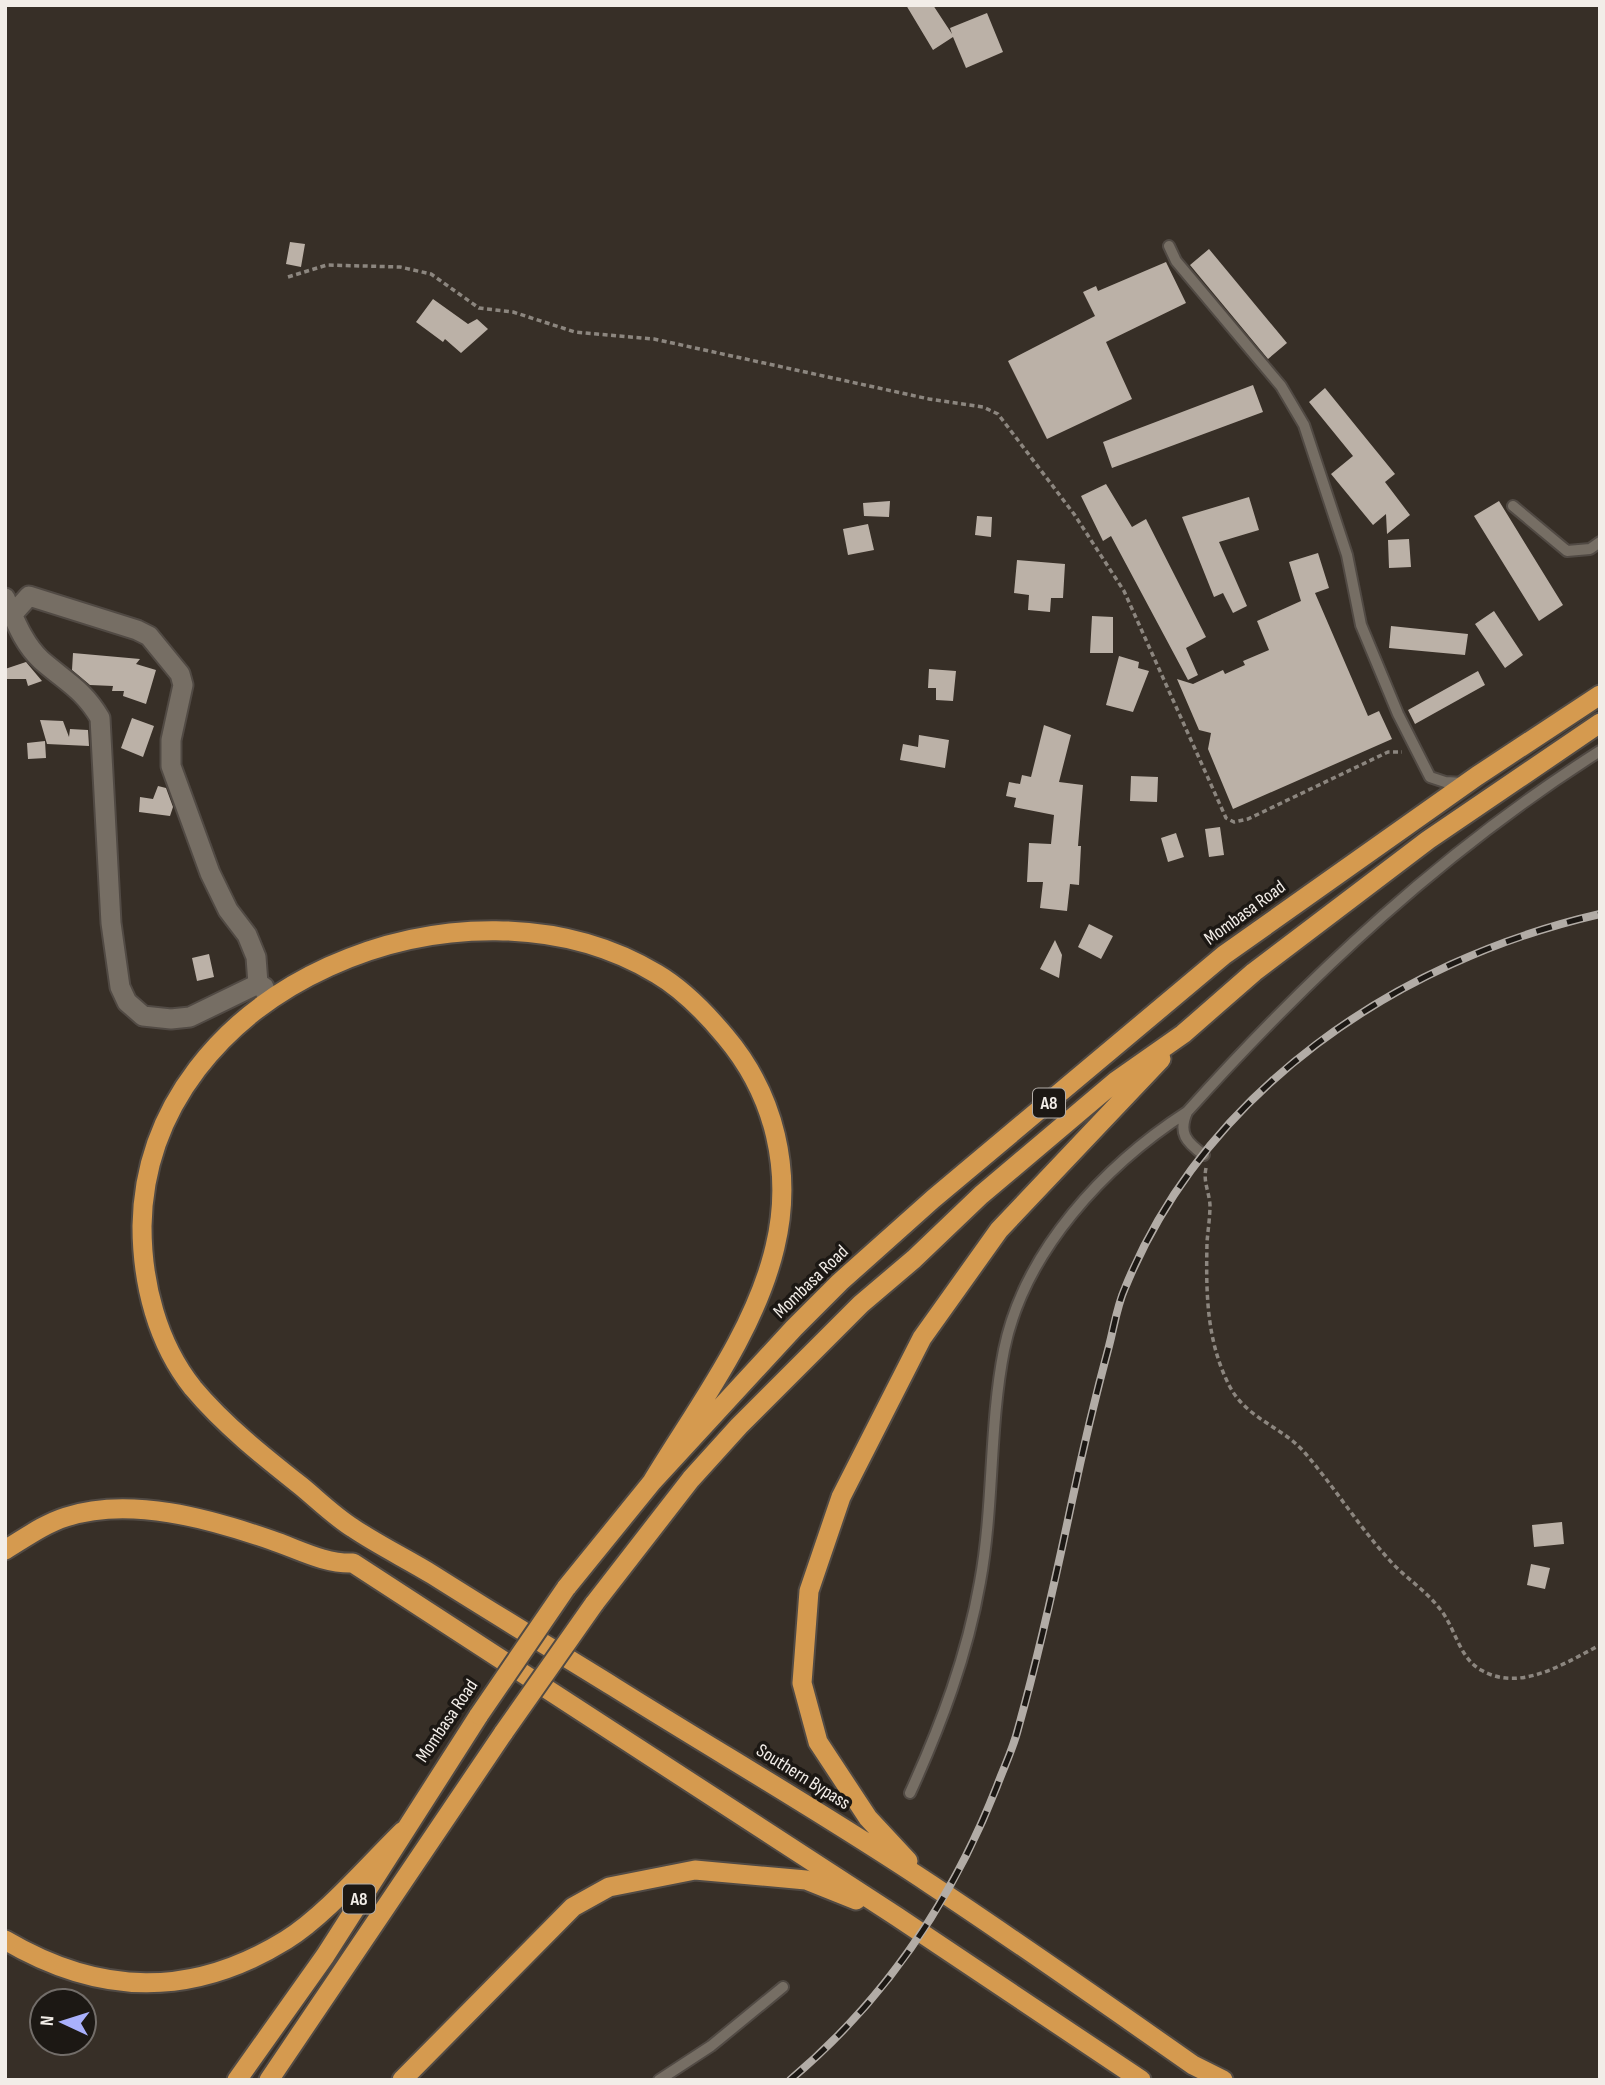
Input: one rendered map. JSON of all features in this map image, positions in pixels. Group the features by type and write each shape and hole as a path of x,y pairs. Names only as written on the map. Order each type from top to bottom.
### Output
{"highway":[{"name":"Mombasa Road","path":"237,2080 325,1956 403,1830 566,1588 652,1482 822,1300 933,1199 1224,955 1466,783 1600,695"},
{"name":"A8","path":"269,2080 504,1731 593,1604 699,1470 739,1426 861,1304 914,1259 981,1195 1116,1081 1183,1034 1254,972 1428,840 1600,723"},
{"name":"Southern Bypass","path":"652,1482 754,1308 774,1254 782,1205 779,1146 762,1093 732,1043 697,1003 657,974 600,948 525,933 431,934 347,958 263,992 204,1061 178,1100 148,1172 143,1203 146,1275 152,1309 160,1331 188,1382 242,1437 349,1527 927,1881 1193,2065 1223,2080"},
{"path":"927,1881 868,1818 818,1742 802,1683 809,1591 841,1497 922,1338 999,1230 1183,1034"},
{"path":"5,1550 66,1517 95,1511 130,1510 192,1518 263,1537 327,1561 353,1563 896,1916 1141,2080"},
{"path":"5,1940 49,1963 103,1980 150,1984 213,1975 288,1939 403,1830"},
{"path":"402,2080 573,1907 609,1887 695,1870 806,1880 896,1916"}],"street":[{"path":"29,596 137,629 149,636 180,674 183,685 171,740 171,766 210,873 228,910 247,935 256,957 263,992 190,1017 171,1019 143,1016 127,1002 120,987 110,923 105,773 100,718 88,698 42,660 24,641 9,606 29,596"}],"lane":[{"path":"1170,246 1176,261 1281,386 1304,425 1347,555 1362,625 1415,752 1430,777 1445,782 1466,783"},
{"path":"1513,506 1567,551 1590,549 1600,542"},
{"path":"910,1793 947,1708 965,1651 980,1582 999,1391 1011,1323 1042,1257 1067,1217 1150,1136 1187,1112 1267,1023 1336,956 1451,856 1550,782 1600,751"},
{"path":"1187,1112 1182,1133 1203,1155"},
{"path":"659,2080 711,2046 783,1987"}],"path":[{"path":"288,277 327,265 400,267 431,274 478,308 513,312 575,332 654,339 929,399 984,408 998,414 1074,514 1124,591 1226,818 1234,822 1248,819 1388,752 1415,752"},
{"path":"1203,1155 1207,1165 1204,1183 1210,1205 1206,1283 1209,1326 1216,1355 1238,1399 1251,1413 1300,1446 1395,1565 1441,1610 1468,1658 1481,1670 1500,1677 1520,1679 1544,1673 1600,1645"}],"building":[{"path":"906,5 933,5 952,34 950,28 987,13 1003,52 966,68 953,37 933,50"},
{"path":"290,242 305,244 301,267 286,264"},
{"path":"1209,249 1287,343 1268,359 1190,265"},
{"path":"1166,262 1186,303 1106,342 1132,399 1047,439 1008,361 1095,316 1083,292 1096,286 1098,291"},
{"path":"433,299 468,324 477,319 488,329 461,353 445,339 443,342 416,322"},
{"path":"1253,385 1263,412 1112,468 1103,442"},
{"path":"1325,388 1395,474 1385,482 1410,515 1387,534 1386,514 1373,525 1331,474 1353,456 1309,402"},
{"path":"1106,484 1132,527 1146,519 1206,637 1186,648 1198,675 1188,680 1111,536 1103,541 1081,496"},
{"path":"1249,497 1259,530 1219,542 1247,606 1233,613 1223,593 1214,597 1182,517"},
{"path":"890,501 889,517 864,516 863,503"},
{"path":"1499,501 1563,605 1539,621 1474,516"},
{"path":"977,516 992,517 991,537 975,535"},
{"path":"868,524 874,550 848,555 843,529"},
{"path":"1409,539 1411,567 1389,568 1388,540"},
{"path":"1318,553 1329,588 1315,593 1368,716 1379,711 1392,739 1233,809 1208,749 1211,733 1199,730 1177,679 1193,684 1223,670 1225,674 1245,665 1243,661 1269,650 1257,621 1301,601 1289,562"},
{"path":"1017,560 1065,564 1063,598 1051,598 1050,612 1028,610 1029,595 1014,593"},
{"path":"1494,611 1523,655 1505,668 1475,624"},
{"path":"1092,616 1113,617 1113,653 1090,653"},
{"path":"1391,626 1468,634 1465,655 1389,648"},
{"path":"73,653 140,659 136,664 156,670 146,704 123,696 124,691 112,691 113,686 90,685 72,670"},
{"path":"1119,656 1139,662 1138,668 1149,671 1133,712 1106,705"},
{"path":"26,662 42,681 28,686 26,679 5,679 5,669"},
{"path":"929,669 956,671 953,701 936,700 936,688 928,688"},
{"path":"1478,671 1485,685 1415,724 1408,710"},
{"path":"132,718 154,726 143,757 121,748"},
{"path":"40,720 63,721 69,737 70,729 88,730 89,746 47,744"},
{"path":"1044,725 1071,735 1059,782 1083,785 1078,846 1081,846 1079,885 1070,884 1067,911 1040,908 1043,882 1027,882 1029,843 1051,844 1054,815 1014,807 1016,798 1006,796 1009,782 1020,784 1022,775 1031,777"},
{"path":"919,735 949,740 945,768 900,760 903,744 918,747"},
{"path":"45,741 46,758 28,759 27,743"},
{"path":"1131,776 1158,777 1157,802 1130,801"},
{"path":"158,786 166,788 173,807 170,816 139,812 140,797 153,799"},
{"path":"1220,827 1224,855 1209,857 1205,829"},
{"path":"1176,833 1184,857 1168,862 1161,838"},
{"path":"1089,924 1113,936 1101,959 1078,947"},
{"path":"1055,940 1062,955 1059,978 1040,969"},
{"path":"209,954 214,977 197,981 192,958"},
{"path":"1562,1522 1564,1544 1534,1547 1532,1525"},
{"path":"1531,1564 1550,1568 1545,1589 1527,1585"}],"railway":[{"path":"790,2080 856,2016 885,1982 937,1908 979,1828 1011,1751 1026,1701 1089,1423 1120,1302 1160,1217 1205,1153 1257,1095 1316,1044 1381,1001 1451,964 1524,935 1600,914"}]}
